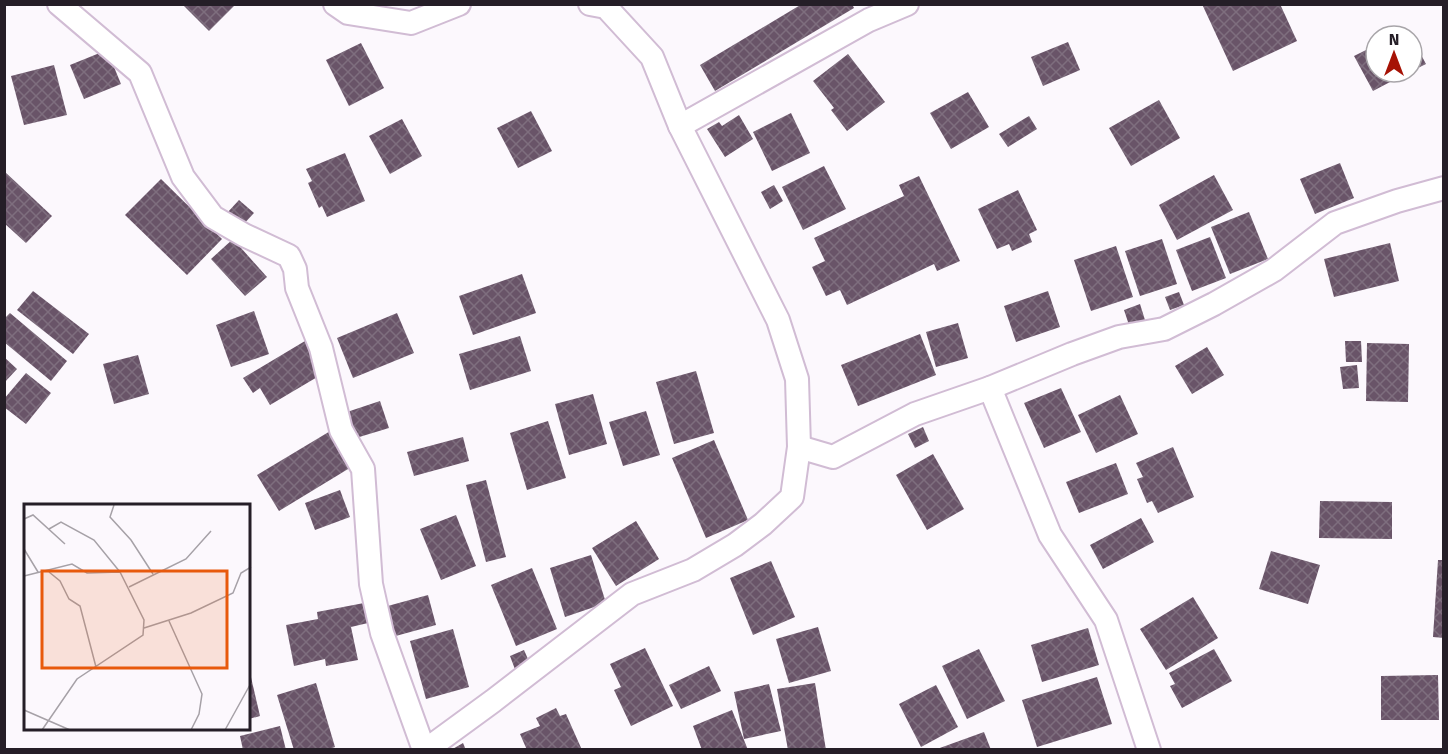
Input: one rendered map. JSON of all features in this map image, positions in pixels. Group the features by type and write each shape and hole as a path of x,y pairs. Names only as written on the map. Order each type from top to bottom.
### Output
{"street":[{"path":"59,4 140,73 183,177 213,217 244,235 289,256 292,262 297,288 321,348 340,430 363,468 370,584 382,633 425,750 632,594 693,570 735,545 763,524 792,497 800,447 797,379 778,320 680,126 652,57 600,6"},
{"path":"335,4 348,13 411,23 459,4"},
{"path":"680,126 864,12 907,4"},
{"path":"800,447 833,457 915,414 990,388 1072,354 1119,338 1164,329 1275,270 1335,223 1397,201 1443,188"},
{"path":"990,388 1050,535 1106,620 1149,750"}],"building":[{"path":"182,4 236,4 209,31"},
{"path":"802,4 852,4 854,8 715,91 700,65"},
{"path":"1202,4 1280,4 1297,41 1233,71"},
{"path":"1068,42 1080,70 1043,86 1031,57"},
{"path":"361,43 384,88 349,106 326,60"},
{"path":"107,50 121,84 84,99 70,65"},
{"path":"1364,51 1364,74 1354,56"},
{"path":"848,54 885,102 847,131 831,110 834,108 813,81"},
{"path":"54,65 67,115 24,125 11,76"},
{"path":"1369,84 1386,84 1373,91"},
{"path":"968,92 989,127 951,149 930,113"},
{"path":"1159,100 1180,138 1131,166 1109,128"},
{"path":"531,111 552,151 518,168 497,128"},
{"path":"791,113 810,153 772,171 753,132"},
{"path":"739,115 753,139 725,157 707,129 719,122 722,126"},
{"path":"1029,116 1037,129 1008,147 999,134"},
{"path":"402,119 422,156 390,174 369,136"},
{"path":"345,153 365,201 327,217 322,206 319,208 308,183 312,181 306,169"},
{"path":"1340,163 1354,198 1315,214 1300,179"},
{"path":"824,166 846,209 803,230 782,187"},
{"path":"4,171 52,216 26,243 4,223"},
{"path":"1214,175 1233,210 1177,240 1159,205"},
{"path":"919,176 960,261 937,271 934,264 847,305 840,290 826,296 812,267 825,261 814,238 904,196 899,185"},
{"path":"161,179 222,239 187,275 125,215"},
{"path":"774,185 783,201 770,209 761,192"},
{"path":"1018,190 1037,230 1029,234 1032,242 1012,251 1009,244 997,249 978,209"},
{"path":"239,200 254,213 242,226 227,213"},
{"path":"1249,212 1268,259 1230,274 1211,227"},
{"path":"1210,237 1226,278 1192,291 1176,250"},
{"path":"233,239 267,277 245,296 211,259"},
{"path":"1162,239 1177,284 1140,296 1125,251"},
{"path":"1390,243 1399,281 1334,297 1324,259"},
{"path":"1116,246 1133,297 1091,311 1074,260"},
{"path":"522,274 536,313 473,335 459,296"},
{"path":"33,291 89,334 73,354 17,310"},
{"path":"1048,291 1060,327 1016,342 1004,306"},
{"path":"1179,292 1184,305 1170,310 1165,297"},
{"path":"1140,304 1145,320 1129,325 1124,310"},
{"path":"254,311 269,354 231,367 216,325"},
{"path":"10,313 67,361 51,381 4,342 4,319"},
{"path":"397,313 414,353 353,378 337,338"},
{"path":"958,323 968,358 936,367 926,332"},
{"path":"920,334 936,375 858,406 841,365"},
{"path":"520,336 531,371 470,390 459,354"},
{"path":"305,341 324,373 270,405 260,388 253,393 243,378"},
{"path":"1345,341 1361,341 1362,362 1346,362"},
{"path":"1367,343 1409,344 1408,402 1366,401"},
{"path":"1207,347 1224,375 1192,394 1175,366"},
{"path":"138,355 149,394 114,404 103,364"},
{"path":"4,357 17,369 4,383"},
{"path":"1357,365 1359,388 1343,389 1340,367"},
{"path":"696,371 714,433 674,444 656,382"},
{"path":"26,373 51,393 26,424 4,407 4,399"},
{"path":"1061,388 1081,432 1044,448 1024,403"},
{"path":"593,394 607,444 569,455 555,404"},
{"path":"1120,395 1138,434 1096,453 1078,415"},
{"path":"380,401 389,428 356,438 347,412"},
{"path":"646,411 660,455 623,466 609,422"},
{"path":"548,421 566,478 527,490 510,433"},
{"path":"923,427 929,441 915,448 908,434"},
{"path":"332,430 353,466 279,511 257,475"},
{"path":"463,437 469,461 414,476 407,452"},
{"path":"714,440 748,520 706,538 672,458"},
{"path":"1173,447 1194,497 1158,513 1152,501 1147,503 1137,479 1143,477 1136,463"},
{"path":"933,454 964,509 927,530 896,475"},
{"path":"1116,463 1128,494 1079,513 1066,482"},
{"path":"486,480 506,557 486,562 466,485"},
{"path":"340,490 350,517 315,530 305,503"},
{"path":"1320,501 1392,502 1392,539 1319,538"},
{"path":"456,515 476,566 441,580 420,529"},
{"path":"1141,518 1154,542 1103,569 1090,545"},
{"path":"636,521 659,559 616,586 592,548"},
{"path":"1271,551 1320,565 1308,604 1259,589"},
{"path":"591,555 606,603 565,617 550,568"},
{"path":"1438,560 1444,560 1444,638 1433,637"},
{"path":"771,561 795,617 753,635 730,578"},
{"path":"532,568 557,629 516,646 491,585"},
{"path":"428,595 436,625 392,637 384,607"},
{"path":"1193,597 1218,638 1166,670 1140,629"},
{"path":"364,603 368,623 351,627 358,660 326,666 325,659 294,666 286,625 318,619 317,612"},
{"path":"818,627 831,671 789,683 776,639"},
{"path":"1088,628 1099,665 1042,682 1031,645"},
{"path":"453,629 469,687 426,699 410,641"},
{"path":"645,648 673,706 631,726 614,690 621,687 610,664"},
{"path":"979,649 1005,701 967,719 942,666"},
{"path":"1214,649 1232,681 1182,708 1170,686 1175,684 1169,673"},
{"path":"524,650 531,666 516,672 510,656"},
{"path":"709,666 721,691 681,709 669,685"},
{"path":"250,673 260,716 250,719"},
{"path":"1438,675 1439,720 1381,720 1381,676"},
{"path":"1097,677 1112,724 1037,747 1022,700"},
{"path":"316,683 335,747 327,750 294,750 277,695"},
{"path":"815,683 826,750 788,750 777,689"},
{"path":"769,684 781,731 744,739 734,692"},
{"path":"936,685 958,727 921,747 899,704"},
{"path":"556,708 560,716 566,714 582,750 527,750 520,734 540,726 536,718"},
{"path":"732,710 748,750 702,750 693,726"},
{"path":"280,726 286,750 243,750 240,736"},
{"path":"984,732 991,750 937,750 937,749"},
{"path":"463,743 466,750 451,750"}]}
